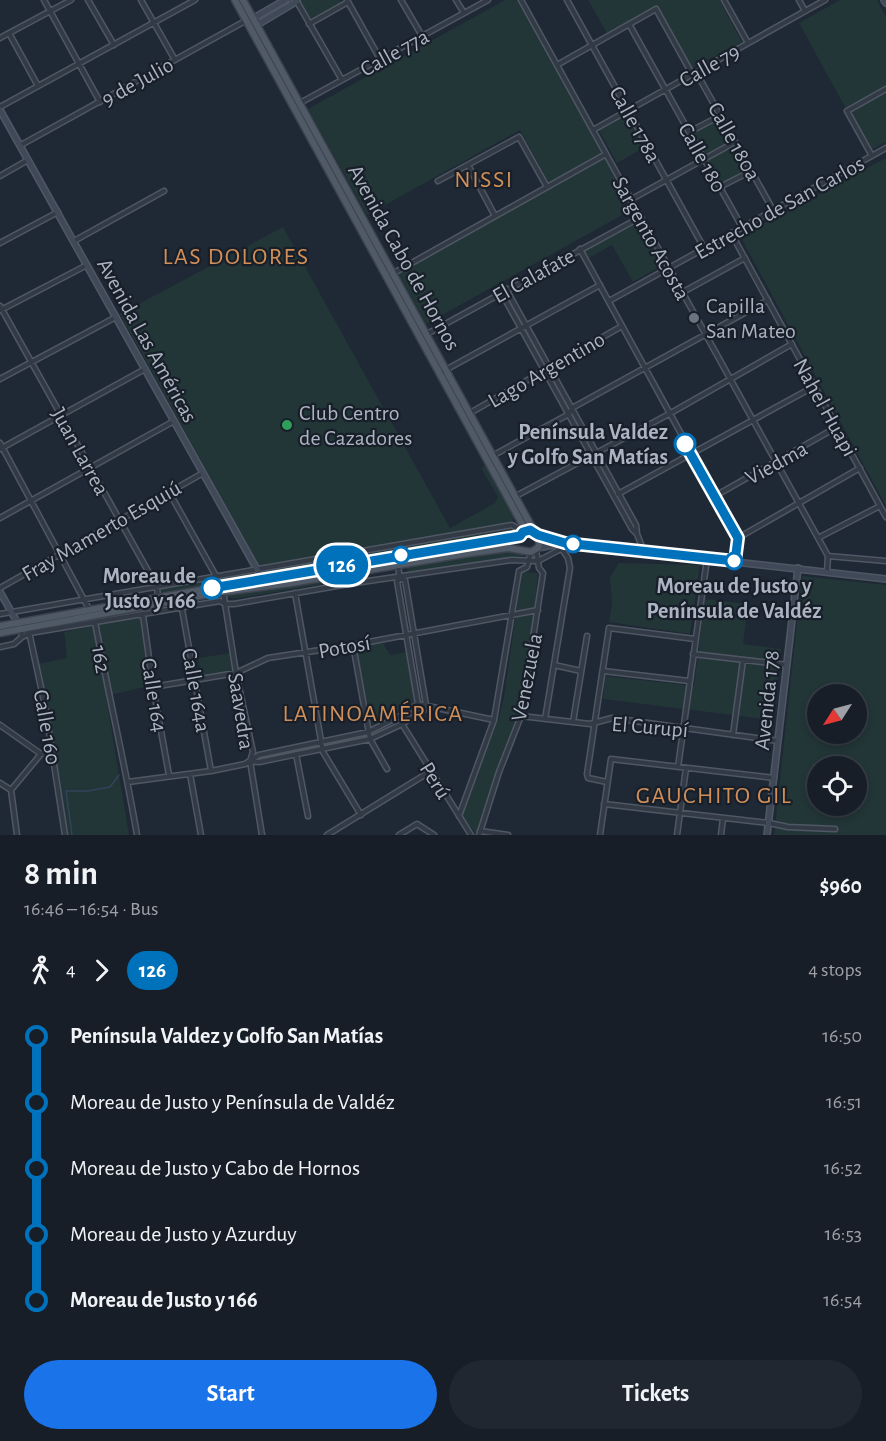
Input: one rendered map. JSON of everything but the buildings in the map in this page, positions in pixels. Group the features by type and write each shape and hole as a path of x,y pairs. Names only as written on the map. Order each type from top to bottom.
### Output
{"main road":[{"name":"Avenida Cabo de Hornos","path":"235,0 443,371 523,533"},
{"name":"Avenida Cabo de Hornos","path":"243,0 390,275 427,334 443,371 470,413 536,533"},
{"path":"254,20 285,0"},
{"path":"254,20 296,1"},
{"name":"Avenida Las Américas","path":"0,109 266,586"},
{"path":"521,550 518,541 523,533"},
{"path":"0,626 24,627 222,589 262,579 523,533 536,533 564,546"},
{"path":"535,550 540,541 536,533"},
{"path":"0,633 89,610 158,598 336,576 508,548 535,550 583,545 886,579"},
{"name":"Avenida 178","path":"768,835 798,568"},
{"path":"0,590 11,612 24,627"}],"street":[{"path":"44,0 100,102"},
{"path":"0,38 71,0"},
{"path":"88,0 114,45"},
{"path":"141,0 175,60"},
{"path":"0,109 195,0"},
{"path":"401,0 422,36"},
{"path":"456,0 464,13"},
{"name":"Calle 77a","path":"300,103 488,0"},
{"name":"Sargento Acosta","path":"521,0 828,556"},
{"name":"Calle 178a","path":"567,0 704,248"},
{"path":"733,0 725,2 748,43"},
{"path":"799,0 805,11"},
{"name":"Calle 79","path":"593,130 825,0"},
{"path":"296,1 342,80"},
{"path":"309,24 347,1 380,59"},
{"name":"Calle 180a","path":"629,24 656,9 773,210"},
{"name":"9 de Julio","path":"21,145 246,21 254,20"},
{"path":"557,65 629,24"},
{"name":"Calle 180","path":"629,24 742,227"},
{"path":"9,33 38,86"},
{"path":"872,156 847,111 886,89"},
{"path":"689,132 720,116"},
{"path":"438,181 519,136 547,187"},
{"path":"630,200 735,142"},
{"name":"Estrecho de San Carlos","path":"609,301 886,148"},
{"path":"390,275 606,154"},
{"path":"0,176 29,160"},
{"path":"468,165 495,216"},
{"path":"720,187 751,171"},
{"path":"74,241 164,191"},
{"path":"0,243 58,212"},
{"name":"El Calafate","path":"427,334 640,217"},
{"name":"Nahel Huapi","path":"731,233 886,517"},
{"path":"580,249 738,538 735,561"},
{"path":"683,292 745,258"},
{"path":"1,309 87,265"},
{"path":"443,371 600,285"},
{"path":"506,289 568,414 617,495"},
{"path":"501,292 549,366 598,453 632,529 637,534 645,552"},
{"path":"494,455 568,414 572,408 768,300"},
{"name":"Juan Larrea","path":"1,309 157,587 158,598"},
{"path":"0,380 116,317"},
{"name":"Lago Argentino","path":"470,413 622,326"},
{"path":"516,496 731,380 792,344"},
{"path":"89,610 1,447 145,369"},
{"path":"617,495 815,386"},
{"path":"0,518 174,421"},
{"name":"Viedma","path":"715,496 837,428"},
{"path":"738,538 860,468"},
{"name":"Fray Mamerto Esquiú","path":"0,590 119,519 203,473"},
{"path":"169,492 216,576"},
{"path":"818,538 880,506"},
{"path":"0,614 512,525 523,533"},
{"path":"24,627 95,622 220,601 225,604 511,560 538,561 564,546 570,568 545,719"},
{"name":"Venezuela","path":"459,816 494,720 519,571 527,567 535,550"},
{"name":"Venezuela","path":"479,833 521,716 543,573 539,568 535,550"},
{"path":"827,572 828,556 886,561"},
{"path":"678,767 694,639 707,559"},
{"path":"398,566 400,578 397,581 418,704"},
{"path":"336,576 348,584"},
{"path":"250,761 260,762 370,739 402,724 424,710 426,705 405,580 400,578"},
{"name":"Saavedra","path":"222,589 236,673 253,752 250,761 262,835"},
{"path":"295,593 322,748 361,815"},
{"name":"Calle 164a","path":"182,609 211,771"},
{"name":"Potosí","path":"153,687 236,673 268,658 353,645 538,610"},
{"name":"Calle 164","path":"143,615 169,775"},
{"name":"162","path":"95,622 137,835"},
{"path":"0,647 14,644 22,637 24,627"},
{"path":"22,637 24,627"},
{"name":"Calle 160","path":"24,627 52,752 65,835"},
{"path":"607,782 588,778 609,628 694,639"},
{"path":"573,722 586,636"},
{"path":"353,645 368,732 387,769"},
{"path":"693,654 787,665"},
{"path":"733,735 743,660"},
{"path":"554,665 581,671"},
{"path":"603,671 689,681"},
{"path":"128,782 211,771 250,761 259,755 368,732 418,704 494,720"},
{"name":"El Curupí","path":"521,716 596,723 612,718 778,741"},
{"name":"Perú","path":"402,724 471,835"},
{"path":"0,725 41,754"},
{"path":"17,835 11,790 41,754 52,752"},
{"path":"296,754 308,816"},
{"path":"600,835 611,759 774,778"},
{"path":"677,835 686,768"},
{"path":"327,835 431,771"},
{"path":"190,774 201,835"},
{"path":"0,783 11,790"},
{"path":"604,804 788,827 835,829"},
{"path":"722,835 723,818"},
{"path":"399,835 417,824 434,835"},
{"path":"479,833 508,835"}],"shaded area":[{"path":"299,0 340,0 341,2 310,20"},
{"path":"505,0 517,0 633,209 426,324 398,273 552,188 520,130 367,215 308,109"},
{"path":"588,0 719,0 742,42 690,69 656,7 607,33"},
{"path":"840,0 877,0 886,17 886,142 869,151 799,23"},
{"path":"627,113 645,147 617,163 598,129"},
{"path":"719,118 732,142 706,156 693,132"},
{"path":"734,146 747,169 721,184 708,160"},
{"path":"886,158 886,506 740,236"},
{"path":"637,220 663,265 633,282 612,245 589,258 584,251"},
{"name":"Club Centro de Cazadores","path":"283,227 450,528 495,503 498,497 481,468 486,465 514,518 511,523 261,569 120,314"},
{"path":"514,528 510,535 263,577 261,571"},
{"path":"514,539 517,547 268,584 267,579"},
{"path":"505,551 523,554 522,558 507,557 408,572 406,567"},
{"path":"619,563 700,565 690,634 609,622 612,604 610,577"},
{"path":"252,570 254,578 163,594 159,587"},
{"path":"522,572 538,573 529,664 515,723 478,832 475,833 463,817 463,813 499,718"},
{"path":"802,576 886,585 886,835 774,835"},
{"path":"336,579 336,582 234,599 227,597 225,593 273,589"},
{"path":"705,599 748,604 743,644 781,649 772,720 603,699 605,676 694,686"},
{"path":"140,616 149,686 106,696 129,835 68,835 38,664 67,658 64,632"},
{"path":"383,643 390,655 406,652 415,702 372,725 356,648"},
{"path":"231,653 233,669 231,672 204,676 201,673 198,658"}],"waterway":[{"path":"72,835 66,791 88,791 110,787 119,775"}],"bus line":[{"name":"126","path":"212,588 520,536 523,532 530,530 538,535 565,543 735,561 738,538 685,444"}],"place":[{"name":"Capilla San Mateo","path":"694,318"},
{"name":"Club Centro de Cazadores","path":"287,425"},
{"name":"Península Valdez y Golfo San Matías","path":"685,444"},
{"name":"Moreau de Justo y Península de Valdéz","path":"734,561"},
{"name":"Moreau de Justo y 166","path":"212,588"}],"district":[{"name":"NISSI","path":"484,179"},
{"name":"LAS DOLORES","path":"236,256"},
{"name":"LATINOAMÉRICA","path":"373,713"},
{"name":"GAUCHITO GIL","path":"714,795"}]}
